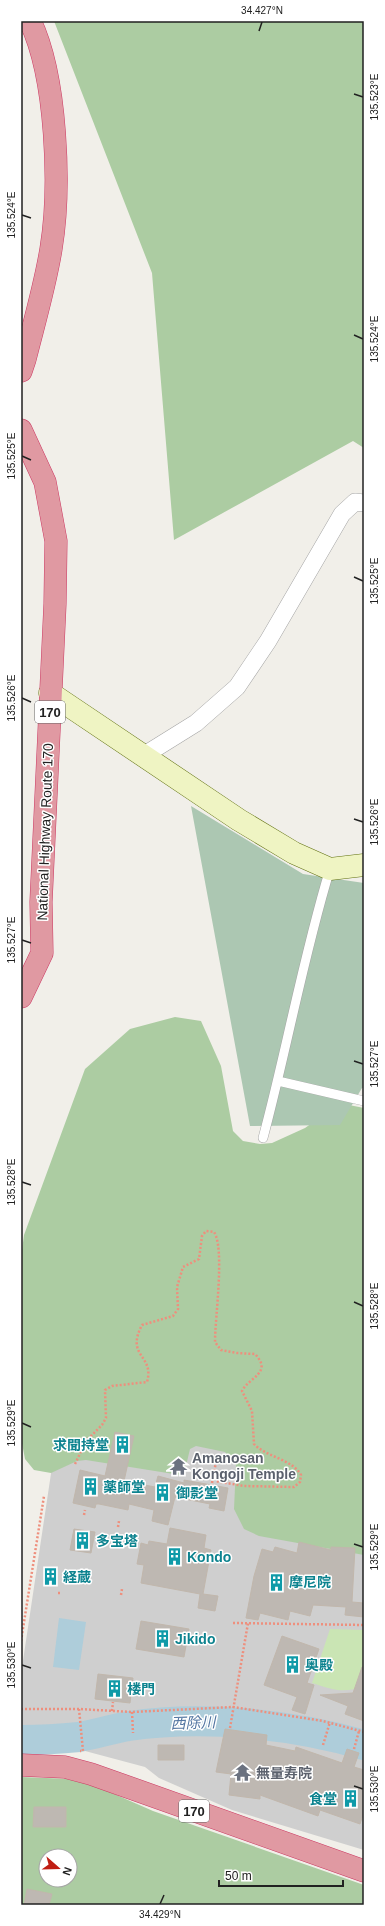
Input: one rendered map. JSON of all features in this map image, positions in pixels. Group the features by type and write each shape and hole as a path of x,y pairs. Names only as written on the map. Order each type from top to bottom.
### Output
{"highway":[{"path":"21,371 26,359 51,248 55,199 55,142 46,67 39,39 30,21"},
{"path":"21,34 34,72 40,114 43,155 39,246 21,323"},
{"name":"National Highway Route 170","path":"21,430 45,482 56,541 55,604 41,902 42,953 21,996"},
{"name":"170","path":"21,1765 65,1767 91,1774 364,1871"}],"street":[{"path":"143,756 196,723 237,687 268,641 342,514 355,502 364,503"},
{"path":"50,693 239,820 294,853 330,869 364,866"}],"lane":[{"path":"263,1138 319,907 330,869"},
{"path":"278,1081 364,1101"}],"path":[{"path":"74,1464 86,1441 102,1425 106,1418 105,1390 112,1386 147,1382 149,1376 148,1365 136,1347 136,1336 142,1325 173,1316 178,1308 178,1280 183,1267 199,1259 202,1236 206,1231 214,1232 218,1238 220,1261 215,1342 221,1350 255,1354 260,1360 262,1369 260,1374 242,1392 252,1411 254,1444 260,1451 297,1468 301,1475 300,1482 294,1487 264,1488 213,1482 216,1462"},
{"path":"141,1491 146,1492"},
{"path":"21,1641 44,1496"},
{"path":"84,1515 85,1510"},
{"path":"118,1527 119,1521"},
{"path":"121,1595 122,1589"},
{"path":"233,1623 364,1625"},
{"path":"230,1728 248,1623"},
{"path":"112,1711 113,1702"},
{"path":"21,1709 79,1709 132,1712 233,1708 330,1722 364,1732"},
{"path":"79,1709 83,1751"},
{"path":"132,1712 133,1733"},
{"path":"323,1745 330,1722"},
{"path":"354,1749 359,1731"}],"shaded area":[{"name":"Amanosan Kongoji Temple","path":"169,1228 364,1552 364,1850 232,1810 159,1778 145,1767 85,1751 56,1753 21,1750 21,1674 62,1400"}],"green space":[{"path":"54,21 364,21 364,448 353,441 174,540 152,273"},
{"path":"191,806 303,874 364,883 364,1088 362,1088 340,1125 250,1126"},
{"path":"175,1017 201,1021 221,1066 233,1131 243,1141 260,1144 272,1143 305,1128 332,1109 344,1104 364,1108 364,1555 259,1536 244,1529 234,1509 236,1465 225,1452 196,1446 190,1449 185,1470 180,1475 86,1460 77,1461 51,1473 34,1470 25,1459 21,1438 21,1258 24,1235 85,1069 130,1029"},
{"path":"330,1629 364,1630 364,1685 351,1690 338,1690 312,1683"},
{"path":"21,1777 71,1779 96,1786 153,1811 364,1885 364,1905 21,1905"}],"water":[{"path":"59,1618 86,1622 79,1670 53,1667"}],"building":[{"path":"115,1432 134,1436 124,1481 155,1487 158,1476 184,1483 184,1480 228,1488 224,1511 209,1508 210,1504 175,1497 168,1525 152,1521 154,1510 129,1504 128,1510 99,1504 96,1504 95,1508 73,1503 80,1470 105,1476"},
{"name":"Kondo","path":"170,1528 206,1535 204,1548 211,1550 203,1594 218,1596 215,1611 198,1608 200,1594 141,1583 144,1565 137,1564 141,1543 148,1545 149,1541 167,1544"},
{"name":"多宝塔","path":"74,1529 95,1532 91,1553 70,1550"},
{"path":"299,1542 331,1550 331,1547 355,1548 352,1602 364,1603 364,1617 345,1615 346,1607 313,1605 310,1616 290,1611 288,1620 260,1613 258,1620 246,1618 254,1576 262,1549 273,1552 275,1547 297,1553"},
{"name":"Jikido","path":"141,1621 189,1629 184,1657 136,1649"},
{"name":"奥殿","path":"282,1636 319,1649 307,1683 314,1685 305,1714 292,1710 297,1697 264,1685"},
{"path":"362,1667 364,1667 364,1721 345,1714 348,1706 320,1695 353,1693"},
{"name":"楼門","path":"98,1674 133,1678 130,1703 95,1699"},
{"path":"225,1729 267,1735 266,1745 295,1751 296,1747 342,1763 347,1749 359,1753 354,1767 364,1770 364,1812 360,1824 320,1810 318,1816 260,1795 260,1799 229,1795 231,1774 216,1772"},
{"path":"158,1745 184,1745 184,1760 158,1760"},
{"path":"34,1807 66,1807 66,1827 33,1827"},
{"path":"27,1889 52,1894 49,1905 24,1905"}],"waterway":[{"name":"西除川","path":"21,1740 79,1737 129,1726 187,1721 278,1727 337,1738 364,1745"}],"place":[{"name":"求聞持堂","path":"122,1445"},
{"name":"Amanosan Kongoji Temple","path":"179,1466"},
{"name":"薬師堂","path":"90,1487"},
{"name":"御影堂","path":"163,1493"},
{"name":"多宝塔","path":"83,1541"},
{"name":"Kondo","path":"174,1557"},
{"name":"経蔵","path":"50,1577"},
{"name":"摩尼院","path":"276,1582"},
{"name":"Jikido","path":"162,1639"},
{"name":"奥殿","path":"292,1665"},
{"name":"楼門","path":"114,1689"},
{"name":"無量寿院","path":"243,1773"},
{"name":"食堂","path":"350,1799"}]}
